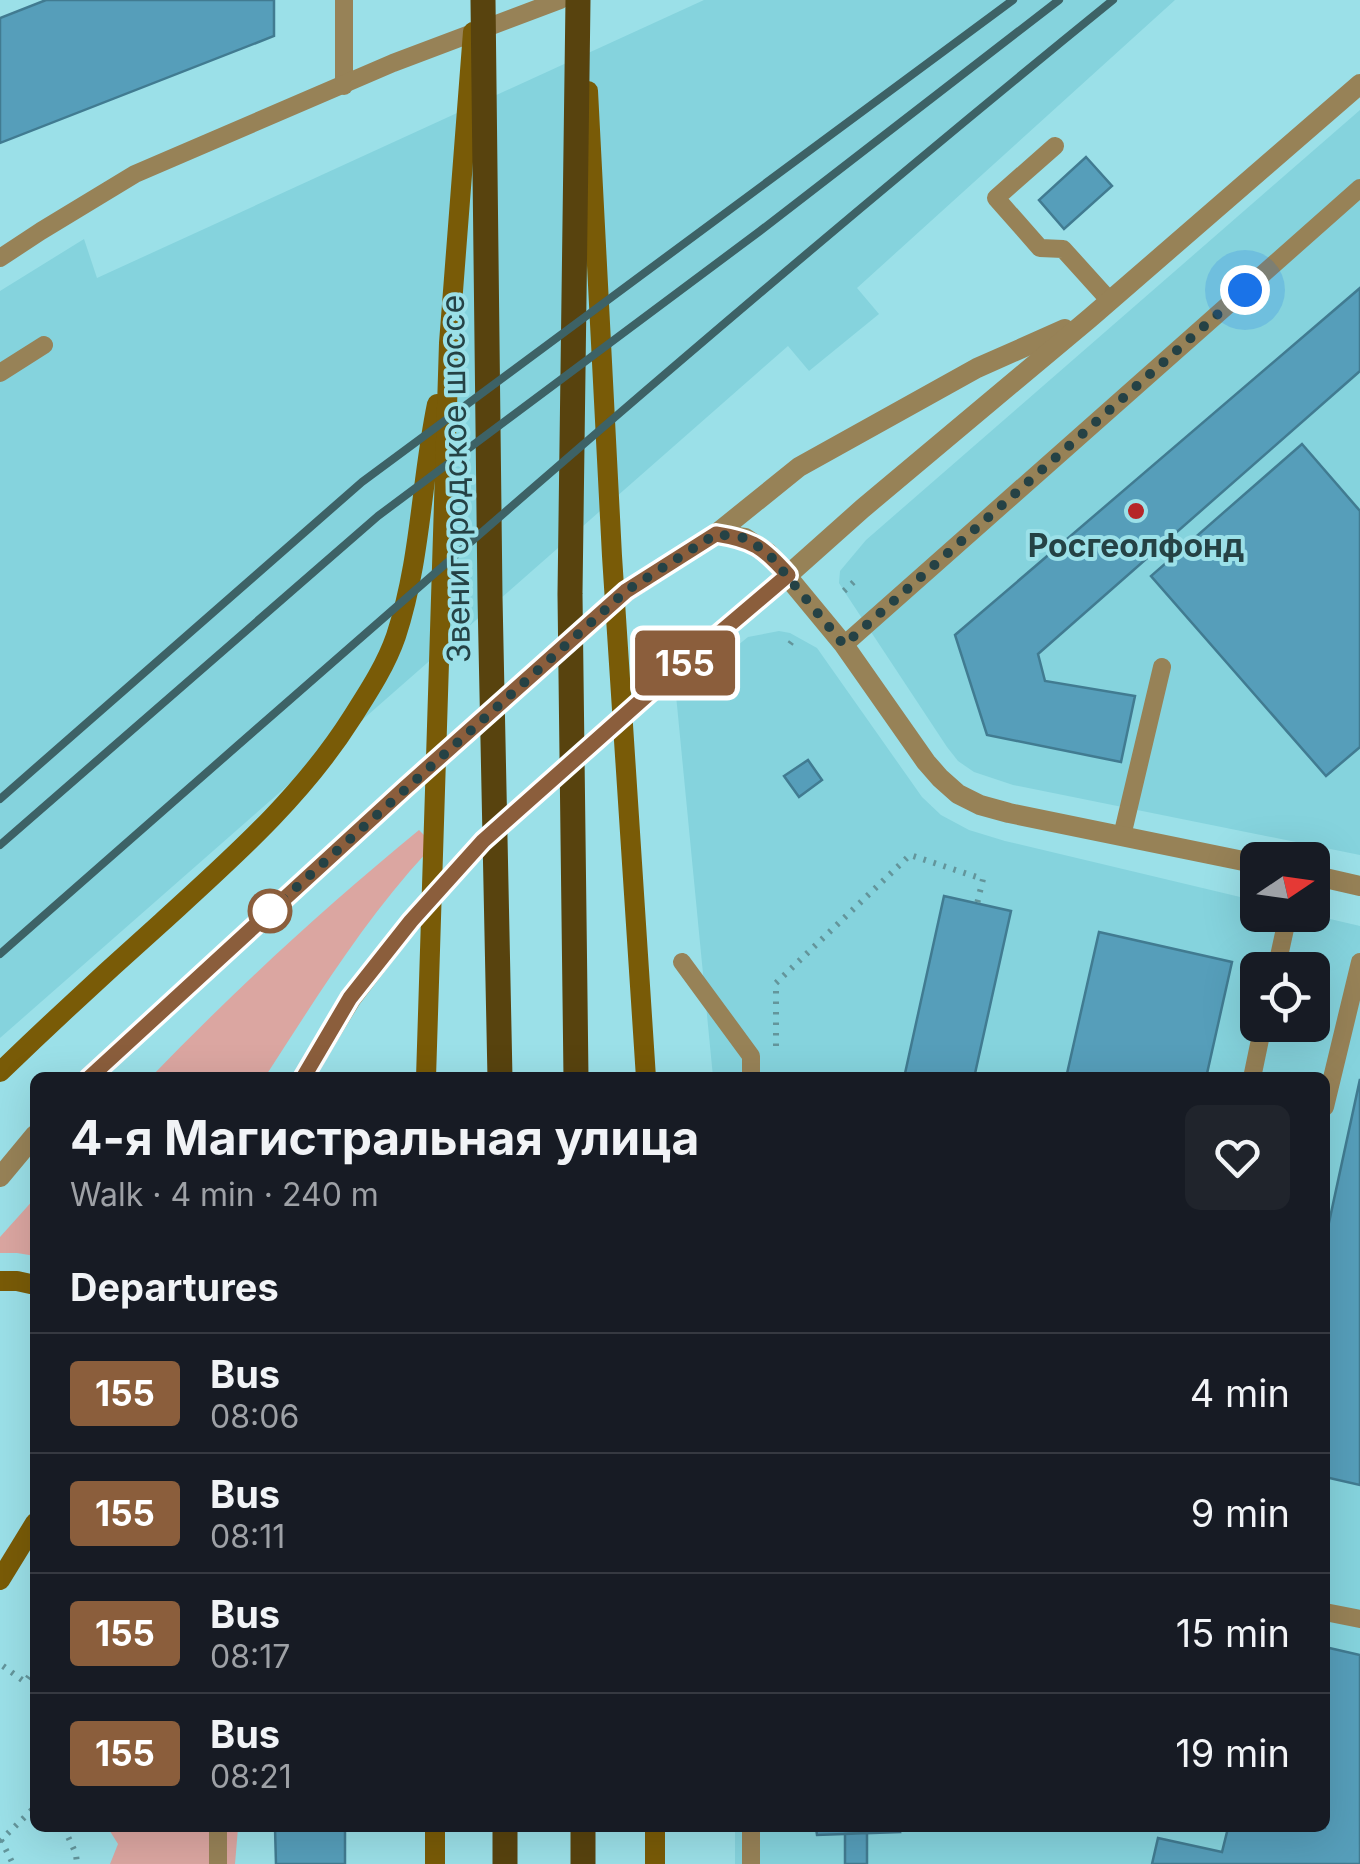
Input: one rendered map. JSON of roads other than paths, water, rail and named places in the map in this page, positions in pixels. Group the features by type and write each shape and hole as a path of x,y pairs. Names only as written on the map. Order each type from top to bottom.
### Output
{"main road":[{"path":"426,1072 449,343 479,0"},
{"name":"Звенигородское шоссе","path":"479,0 500,1072"},
{"path":"576,1072 570,594 581,0"},
{"path":"581,0 646,1072"},
{"path":"0,1072 261,830 333,747 374,684 395,638 418,547 430,438 449,343"},
{"path":"0,1280 30,1283"},
{"path":"0,1580 30,1532"},
{"path":"435,1832 435,1864"},
{"path":"505,1832 505,1864"},
{"path":"583,1832 583,1864"},
{"path":"655,1832 655,1864"}],"street":[{"path":"307,1072 350,998 411,921 483,841 662,682 1360,84"},
{"path":"96,1072 626,591 716,534 800,467 977,368 1090,318"},
{"path":"716,534 745,538 768,553 844,645 926,762 958,794 1009,813 1240,860"},
{"path":"1330,879 1360,886"},
{"path":"0,1177 30,1140"}],"lane":[{"path":"344,0 344,86"},
{"path":"0,258 135,174 393,64 560,0"},
{"path":"1055,146 996,198 1040,248 1063,249 1110,300"},
{"path":"844,645 1360,188"},
{"path":"0,373 44,345"},
{"path":"1122,836 1162,667"},
{"path":"682,962 751,1056 751,1072"},
{"path":"1330,1086 1360,962"},
{"path":"1253,1072 1259,1042"},
{"path":"1330,1613 1360,1619"},
{"path":"218,1832 218,1864"},
{"path":"752,1832 752,1864"}],"railway":[{"path":"0,799 362,482 1013,0"},
{"path":"0,845 378,516 760,231 1059,0"},
{"path":"0,954 691,352 1113,0"}],"place":[{"name":"Росгеолфонд","path":"1136,511"}]}
